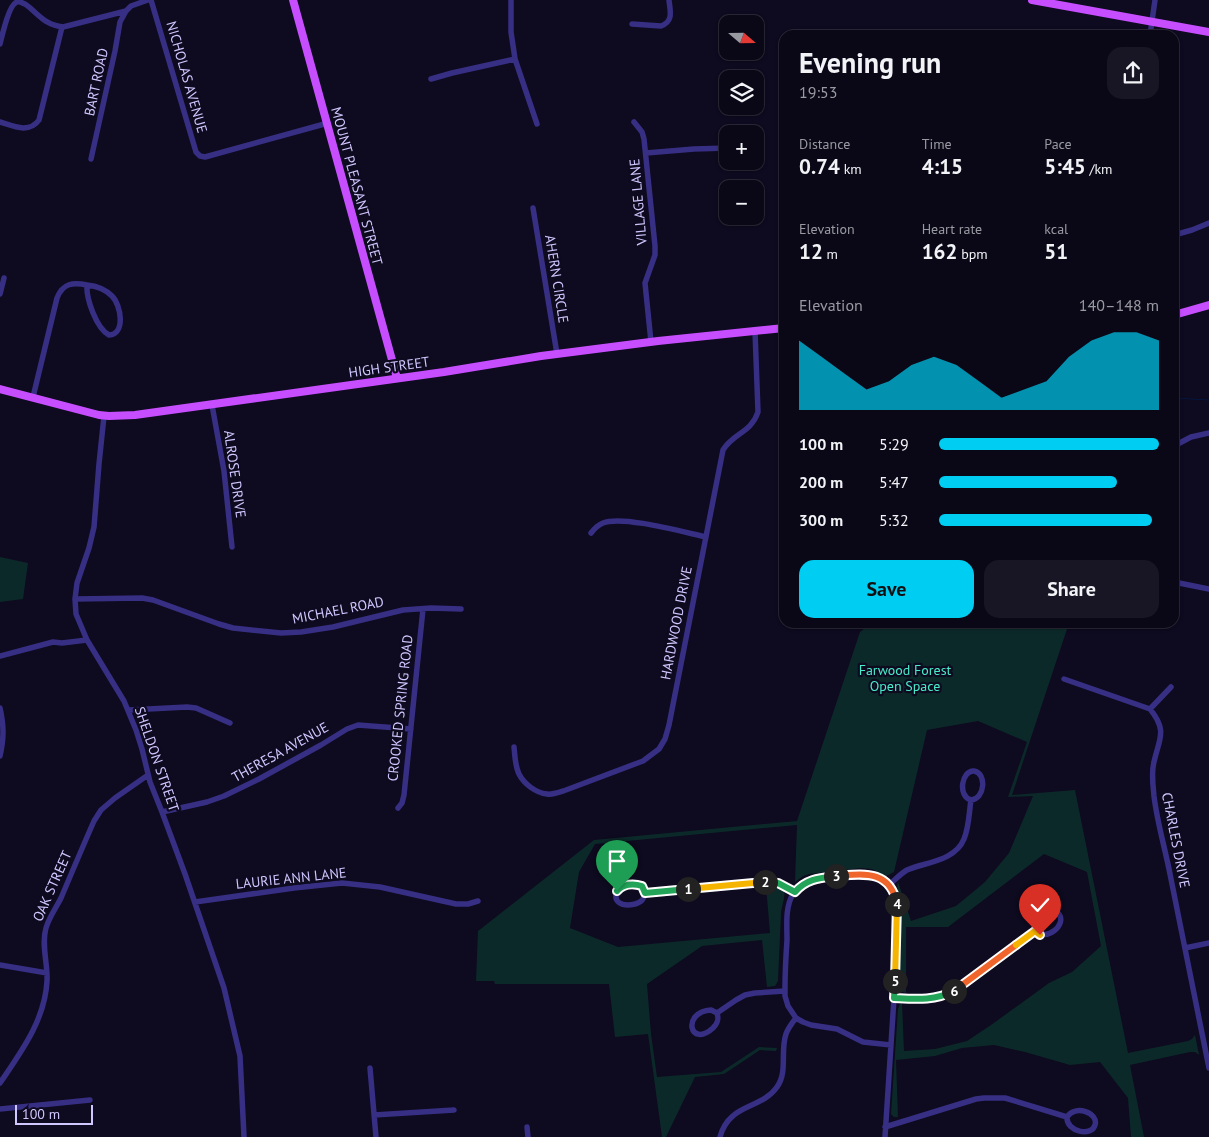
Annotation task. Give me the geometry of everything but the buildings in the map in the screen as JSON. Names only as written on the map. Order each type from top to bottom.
[{"type":"main road","name":"MOUNT PLEASANT STREET","points":[[293,0],[397,378]]},
{"type":"main road","points":[[1032,0],[1209,32]]},
{"type":"main road","points":[[1179,314],[1209,305]]},
{"type":"main road","name":"HIGH STREET","points":[[0,389],[104,416],[120,416],[557,354],[779,329]]},
{"type":"street","points":[[0,44],[12,6],[17,2],[25,4],[44,21],[54,26],[68,27],[126,11],[131,6],[150,0]]},
{"type":"street","name":"NICHOLAS AVENUE","points":[[150,0],[196,152],[200,156],[328,123]]},
{"type":"street","points":[[510,0],[511,32],[515,59],[536,124]]},
{"type":"street","points":[[632,24],[661,26],[666,24],[670,19],[671,13],[669,0]]},
{"type":"street","points":[[1151,30],[1155,0]]},
{"type":"street","name":"BART ROAD","points":[[91,159],[114,59],[120,22],[126,11]]},
{"type":"street","points":[[0,122],[26,129],[35,126],[40,118],[62,27]]},
{"type":"street","points":[[431,79],[452,72],[515,59]]},
{"type":"street","name":"VILLAGE LANE","points":[[634,122],[642,132],[644,139],[655,246],[655,255],[645,283],[651,342]]},
{"type":"street","points":[[646,154],[719,148]]},
{"type":"street","name":"AHERN CIRCLE","points":[[533,208],[557,354]]},
{"type":"street","points":[[1179,234],[1209,223]]},
{"type":"street","points":[[0,294],[4,278]]},
{"type":"street","points":[[33,397],[58,294],[63,287],[76,284],[87,285],[103,289],[111,294],[116,300],[120,313],[118,330],[111,335],[106,334],[99,324],[88,296],[87,285]]},
{"type":"street","name":"HARDWOOD DRIVE","points":[[514,747],[518,773],[523,780],[539,792],[555,794],[643,761],[659,749],[665,739],[723,450],[728,443],[752,425],[758,412],[755,331]]},
{"type":"street","name":"ALROSE DRIVE","points":[[212,404],[223,463],[232,546]]},
{"type":"street","name":"SHELDON STREET","points":[[104,416],[94,527],[77,583],[75,606],[78,622],[129,710],[142,749],[150,782],[195,902],[224,988],[240,1059],[244,1137]]},
{"type":"street","points":[[1179,444],[1209,433]]},
{"type":"street","points":[[591,533],[602,523],[622,521],[706,537]]},
{"type":"street","points":[[1179,583],[1209,589]]},
{"type":"street","name":"MICHAEL ROAD","points":[[75,599],[142,598],[153,600],[233,628],[281,633],[317,630],[403,610],[423,608],[461,609]]},
{"type":"street","name":"CROOKED SPRING ROAD","points":[[398,808],[404,799],[423,608]]},
{"type":"street","points":[[0,656],[53,642],[62,643],[87,640]]},
{"type":"street","points":[[1064,678],[1150,709],[1172,688]]},
{"type":"street","points":[[0,708],[4,727],[0,756]]},
{"type":"street","points":[[129,710],[196,708],[230,724]]},
{"type":"street","name":"CHARLES DRIVE","points":[[1150,709],[1157,717],[1161,739],[1153,763],[1152,779],[1155,807],[1209,1068]]},
{"type":"street","name":"THERESA AVENUE","points":[[162,812],[207,802],[224,796],[259,779],[347,729],[358,725],[411,729]]},
{"type":"street","points":[[974,771],[978,772],[981,776],[982,787],[979,797],[971,800],[967,799],[964,795],[963,784],[966,774],[974,771]]},
{"type":"street","name":"OAK STREET","points":[[0,1083],[32,1034],[46,998],[48,979],[45,929],[94,821],[101,810],[115,798],[148,775]]},
{"type":"street","points":[[889,885],[906,871],[943,858],[958,849],[967,832],[971,800]]},
{"type":"street","points":[[885,1137],[885,1126],[891,1045],[894,998],[898,904],[895,894],[889,885],[876,876],[861,874],[811,880],[802,884],[790,901],[788,910],[785,991],[788,1006],[796,1018],[811,1025],[837,1029],[864,1042],[891,1045]]},
{"type":"street","points":[[645,893],[768,882],[783,884],[795,892]]},
{"type":"street","name":"LAURIE ANN LANE","points":[[195,902],[342,883],[380,887],[456,904],[472,904],[478,901]]},
{"type":"street","points":[[629,885],[640,886],[645,893],[642,901],[632,904],[621,904],[616,896],[619,888],[629,885]]},
{"type":"street","points":[[1051,911],[1059,914],[1060,923],[1053,931],[1043,935],[1035,931],[1034,923],[1042,915],[1051,911]]},
{"type":"street","points":[[894,998],[931,999],[948,994],[1035,931]]},
{"type":"street","points":[[1185,948],[1209,943]]},
{"type":"street","points":[[0,965],[47,973]]},
{"type":"street","points":[[717,1014],[745,995],[785,991]]},
{"type":"street","points":[[708,1010],[712,1010],[717,1014],[718,1022],[710,1030],[701,1034],[697,1034],[693,1030],[692,1022],[699,1014],[708,1010]]},
{"type":"street","points":[[720,1137],[731,1117],[766,1098],[778,1086],[782,1074],[785,1036],[788,1028],[796,1018]]},
{"type":"street","points":[[370,1068],[376,1137]]},
{"type":"street","points":[[885,1126],[984,1098],[1005,1098],[1068,1117]]},
{"type":"street","points":[[0,1109],[90,1100]]},
{"type":"street","points":[[374,1115],[454,1110]]},
{"type":"street","points":[[1074,1111],[1084,1112],[1094,1116],[1096,1125],[1089,1132],[1079,1130],[1069,1126],[1067,1122],[1068,1117],[1074,1111]]},
{"type":"street","points":[[527,1126],[528,1137]]},
{"type":"green space","points":[[0,557],[28,563],[23,599],[0,602]]},
{"type":"green space","name":"Farwood Forest Open Space","points":[[865,628],[1067,628],[1012,795],[1075,790],[1128,1053],[1188,1041],[1195,1035],[1199,1055],[1195,1052],[1190,1052],[1130,1065],[1144,1137],[1131,1137],[1128,1098],[1100,1062],[1070,1065],[994,1045],[962,1048],[935,1056],[896,1060],[898,1117],[894,1117],[891,1114],[898,1009],[900,1004],[902,1003],[904,1051],[935,1049],[967,1041],[1049,983],[1072,972],[1101,946],[1087,872],[1044,854],[948,927],[906,927],[906,993],[900,991],[902,908],[897,888],[898,882],[911,921],[956,906],[985,882],[1009,853],[1033,796],[1008,797],[1027,742],[978,721],[927,730],[894,872],[886,876],[872,869],[861,868],[809,874],[795,882],[797,825],[595,844],[579,872],[570,928],[618,947],[770,933],[766,886],[778,887],[784,891],[778,981],[775,986],[767,987],[762,940],[702,946],[647,984],[657,1077],[721,1072],[759,1047],[777,1048],[776,1051],[760,1050],[724,1074],[695,1077],[666,1137],[662,1137],[648,1034],[615,1037],[609,984],[495,984],[494,981],[476,981],[478,931],[594,840],[797,821],[860,632]]},
{"type":"waterway","points":[[1179,398],[1209,400]]},
{"type":"route","points":[[617,891],[623,886],[633,884],[642,886],[645,893],[773,882],[783,884],[795,892],[806,882],[816,878],[861,874],[876,876],[889,885],[895,894],[898,904],[894,998],[931,999],[948,994],[1035,931],[1040,935]]}]
